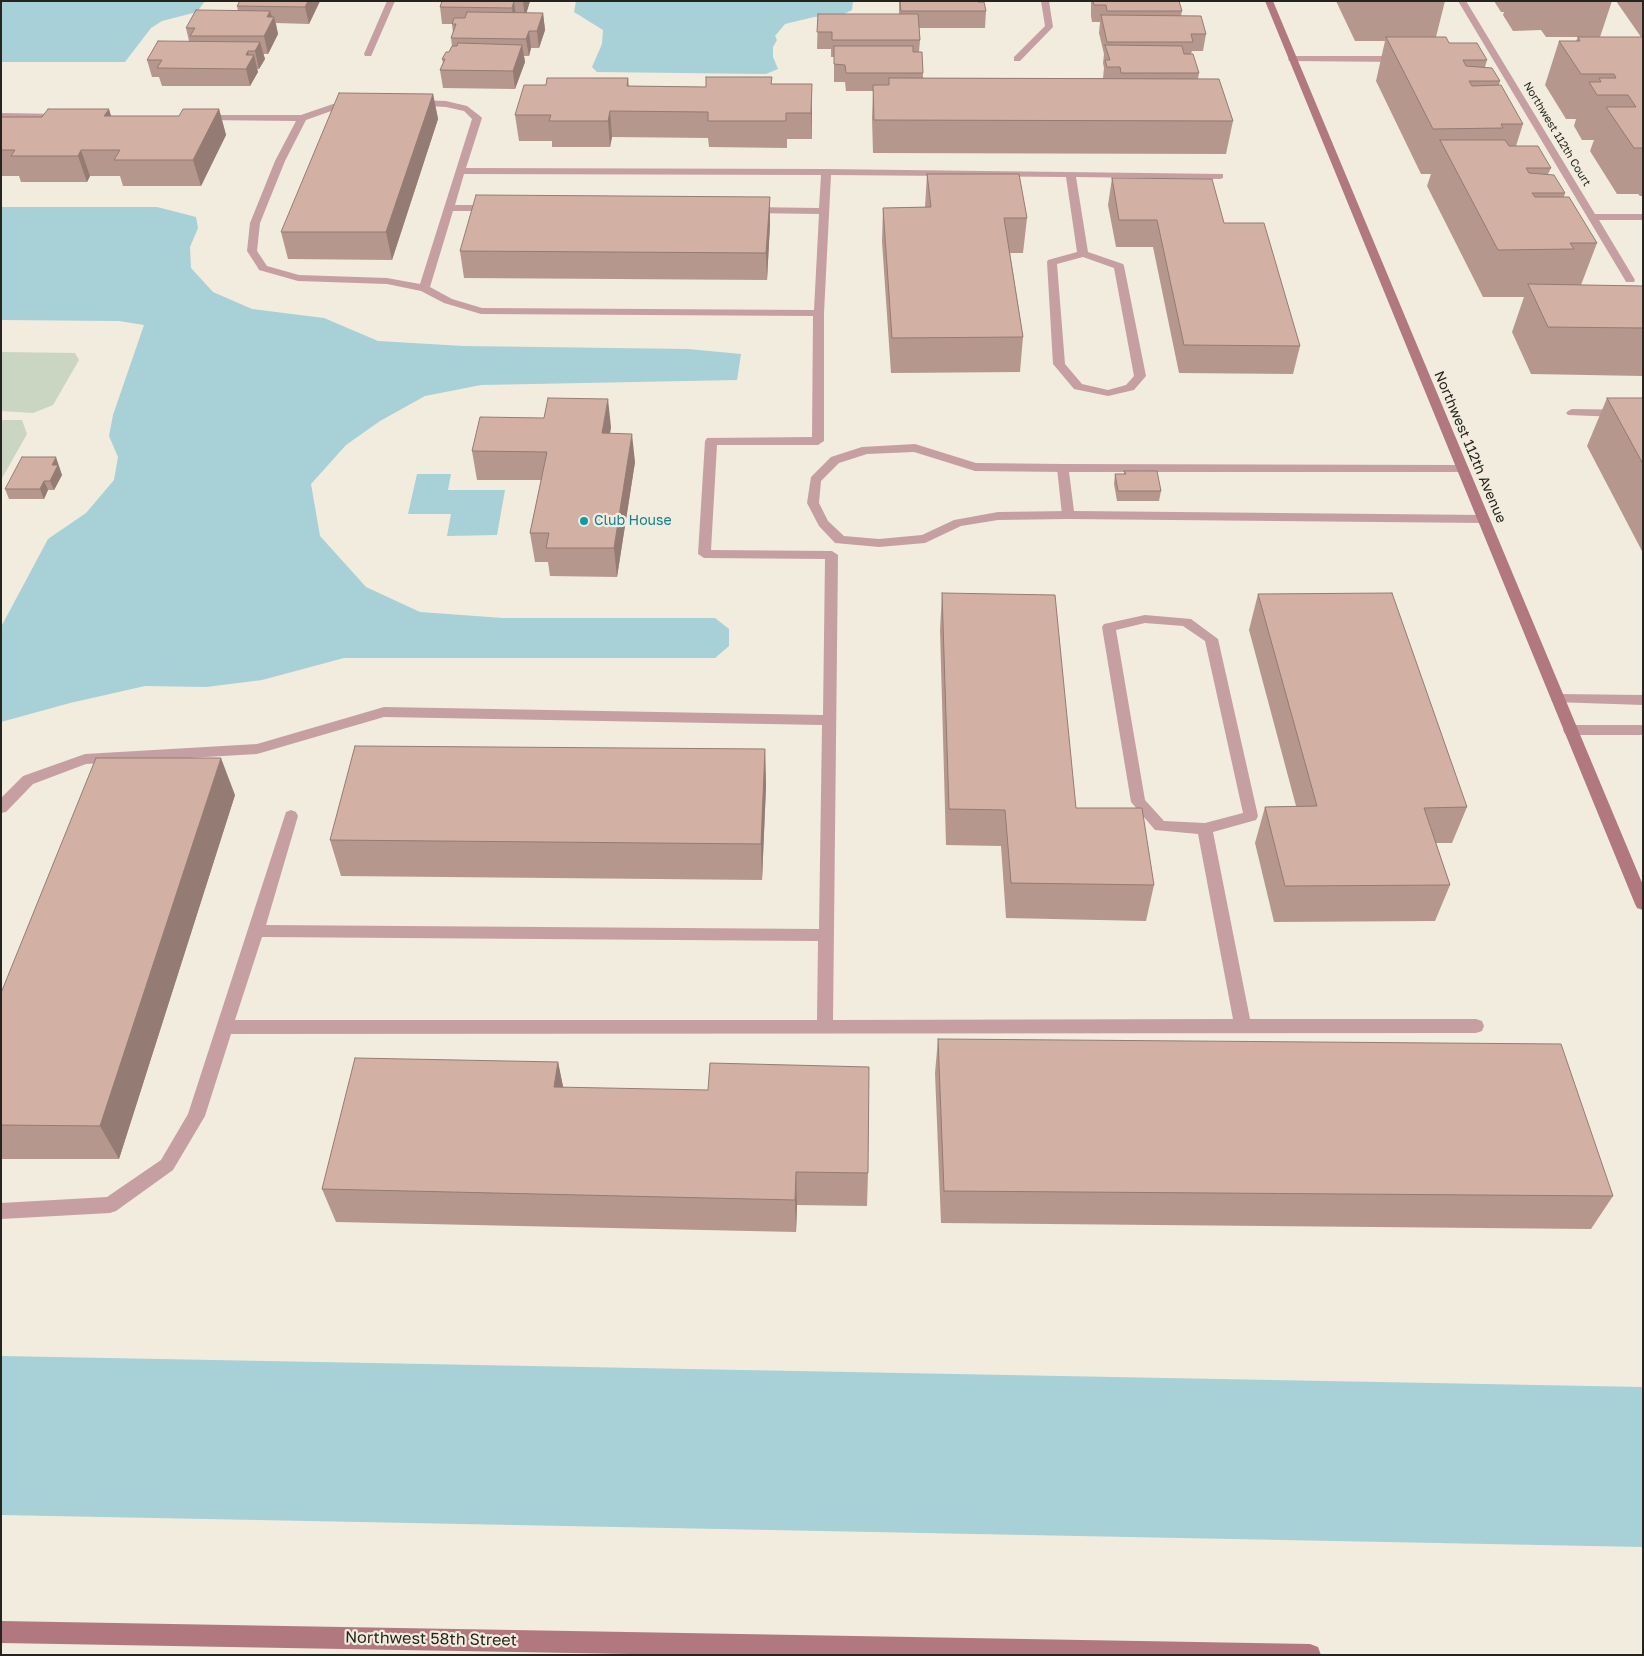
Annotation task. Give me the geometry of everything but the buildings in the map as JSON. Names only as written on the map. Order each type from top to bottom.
[{"type":"street","points":[[368,54],[391,1]]},
{"type":"street","points":[[1017,59],[1049,28],[1045,1]]},
{"type":"street","name":"Northwest 112th Avenue","points":[[1269,1],[1643,904]]},
{"type":"street","name":"Northwest 112th Court","points":[[1462,1],[1492,59],[1630,280]]},
{"type":"street","points":[[1292,58],[1410,59]]},
{"type":"street","points":[[407,103],[446,104],[467,109],[477,118],[424,288]]},
{"type":"street","points":[[190,117],[302,118],[333,107],[361,105]]},
{"type":"street","points":[[1,116],[71,117]]},
{"type":"street","points":[[302,118],[280,161],[255,223],[252,251],[263,268],[298,278],[387,281],[424,288],[448,301],[481,311],[819,313]]},
{"type":"street","points":[[461,170],[1220,176]]},
{"type":"street","points":[[826,172],[819,313],[826,450],[814,480],[813,503],[823,523],[840,540],[879,543],[925,540],[958,523],[998,516],[1484,519]]},
{"type":"street","points":[[1070,174],[1082,254]]},
{"type":"street","points":[[449,208],[508,208]]},
{"type":"street","points":[[745,210],[824,211]]},
{"type":"street","points":[[1592,217],[1643,218]]},
{"type":"street","points":[[1082,254],[1119,266],[1140,376],[1130,388],[1108,393],[1078,387],[1059,364],[1052,262],[1082,254]]},
{"type":"street","points":[[1572,413],[1643,414]]},
{"type":"street","points":[[832,555],[704,554],[711,441],[826,450],[915,448],[975,467],[1463,468]]},
{"type":"street","points":[[1063,468],[1068,515]]},
{"type":"street","points":[[825,1025],[832,555],[840,540]]},
{"type":"street","points":[[1145,619],[1186,622],[1211,639],[1251,816],[1205,829],[1160,826],[1138,802],[1109,627],[1145,619]]},
{"type":"street","points":[[1558,699],[1643,700]]},
{"type":"street","points":[[1,808],[28,780],[85,759],[257,749],[384,712],[830,720]]},
{"type":"street","points":[[1570,730],[1643,730]]},
{"type":"street","points":[[1,1211],[110,1205],[167,1164],[196,1116],[291,816]]},
{"type":"street","points":[[1205,829],[1243,1026]]},
{"type":"street","points":[[256,931],[826,935]]},
{"type":"street","points":[[225,1026],[1476,1026]]},
{"type":"street","name":"Northwest 58th Street","points":[[1,1632],[1310,1655]]},
{"type":"green space","points":[[1,352],[75,353],[79,360],[53,405],[33,413],[1,411]]},
{"type":"green space","points":[[1,420],[22,420],[27,434],[1,480]]},
{"type":"water","points":[[1,1],[205,1],[197,12],[162,21],[151,28],[125,62],[1,62]]},
{"type":"water","points":[[576,1],[853,1],[852,10],[844,14],[814,17],[785,24],[775,36],[777,40],[773,47],[773,57],[778,69],[766,74],[597,72],[592,67],[602,44],[603,30],[574,12]]},
{"type":"water","points":[[1,207],[157,207],[196,217],[198,228],[190,247],[191,268],[213,292],[252,309],[324,318],[378,341],[463,346],[688,349],[741,354],[737,380],[481,385],[425,396],[380,421],[346,445],[311,484],[320,536],[366,587],[420,612],[503,618],[715,618],[729,629],[729,646],[715,658],[344,658],[262,680],[206,687],[145,686],[70,703],[1,722],[1,627],[48,539],[86,513],[114,480],[118,457],[109,436],[113,415],[144,325],[119,321],[1,320]]},
{"type":"water","points":[[417,474],[451,474],[448,490],[505,490],[497,535],[447,536],[451,514],[408,514]]},
{"type":"water","points":[[1,1356],[1643,1387],[1643,1547],[1,1515]]},
{"type":"place","name":"Club House","points":[[584,521]]}]
